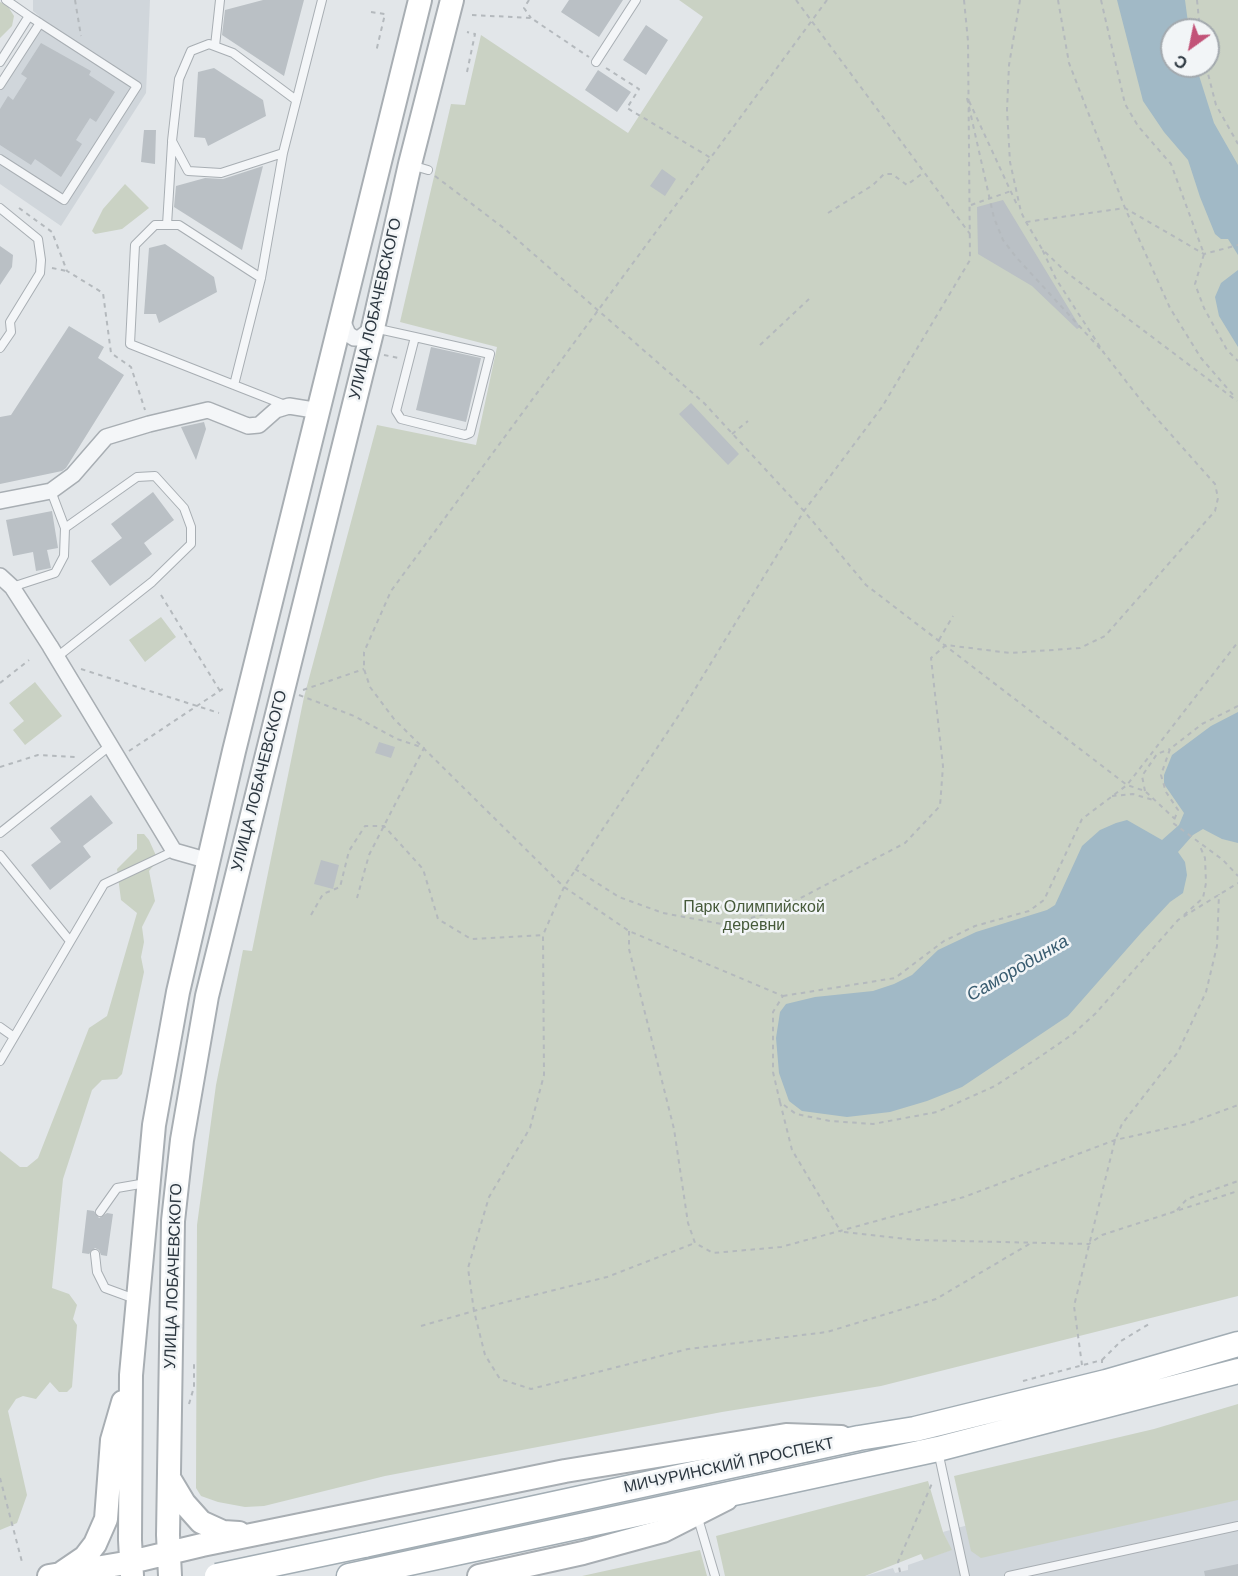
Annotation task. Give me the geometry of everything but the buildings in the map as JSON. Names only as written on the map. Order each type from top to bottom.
[{"type":"main road","name":"УЛИЦА ЛОБАЧЕВСКОГО","points":[[132,1569],[131,1375],[154,1125],[178,992],[234,751],[420,0]]},
{"type":"main road","name":"УЛИЦА ЛОБАЧЕВСКОГО","points":[[169,1565],[173,1221],[182,1140],[203,1020],[373,328],[419,167],[452,0]]},
{"type":"main road","name":"МИЧУРИНСКИЙ ПРОСПЕКТ","points":[[216,1576],[859,1438],[926,1427],[1106,1382],[1238,1344]]},
{"type":"main road","name":"МИЧУРИНСКИЙ ПРОСПЕКТ","points":[[360,1574],[743,1491],[937,1461],[1238,1371]]},
{"type":"main road","points":[[55,1575],[85,1557],[95,1544],[106,1519],[112,1440],[131,1375]]},
{"type":"main road","points":[[55,1575],[169,1565],[267,1532],[565,1472],[786,1435],[859,1438]]},
{"type":"main road","points":[[169,1478],[184,1503],[210,1527],[223,1532],[267,1532]]},
{"type":"main road","points":[[479,1576],[513,1572],[663,1531],[743,1491]]},
{"type":"main road","points":[[267,1576],[267,1565],[273,1547],[281,1537],[299,1526]]},
{"type":"street","points":[[342,320],[348,334],[354,338],[360,338],[373,328]]},
{"type":"street","points":[[0,501],[51,491],[73,475],[105,437],[149,424],[208,410],[248,426],[259,425],[276,410],[290,406],[320,411]]},
{"type":"street","points":[[0,576],[12,587],[59,660],[116,751],[174,851],[209,861]]},
{"type":"lane","points":[[0,159],[64,200],[137,86],[6,0]]},
{"type":"lane","points":[[215,46],[220,0]]},
{"type":"lane","points":[[234,385],[261,278],[283,153],[322,0]]},
{"type":"lane","points":[[596,62],[636,0]]},
{"type":"lane","points":[[0,62],[29,16]]},
{"type":"lane","points":[[0,85],[40,23]]},
{"type":"lane","points":[[167,225],[172,141],[179,79],[191,51],[209,44],[233,53],[296,100]]},
{"type":"lane","points":[[172,141],[188,171],[221,173],[283,153]]},
{"type":"lane","points":[[0,348],[11,332],[10,322],[40,273],[38,239],[2,211]]},
{"type":"lane","points":[[261,278],[179,225],[155,225],[135,245],[130,344],[290,406]]},
{"type":"lane","points":[[373,328],[415,337],[490,354],[470,433],[465,435],[401,419],[396,411],[415,337]]},
{"type":"lane","points":[[59,660],[152,582],[191,544],[191,526],[184,508],[155,476],[137,477],[65,528]]},
{"type":"lane","points":[[12,587],[55,573],[64,556],[65,528],[51,491]]},
{"type":"lane","points":[[0,833],[92,759],[116,751]]},
{"type":"lane","points":[[0,1061],[104,884],[174,851]]},
{"type":"lane","points":[[0,855],[70,941]]},
{"type":"lane","points":[[0,1027],[14,1037]]},
{"type":"lane","points":[[100,1212],[117,1188],[147,1183]]},
{"type":"lane","points":[[94,1254],[97,1272],[105,1288],[137,1300]]},
{"type":"lane","points":[[937,1461],[965,1576]]},
{"type":"lane","points":[[697,1514],[715,1576]]},
{"type":"lane","points":[[1009,1576],[1238,1526]]},
{"type":"path","points":[[75,0],[81,36]]},
{"type":"path","points":[[530,0],[524,8],[531,18],[639,89],[627,108],[711,158]]},
{"type":"path","points":[[796,0],[971,236]]},
{"type":"path","points":[[827,0],[600,311],[391,591],[364,652],[364,669],[370,687],[394,719],[564,887],[629,931],[783,996],[896,978],[944,941],[975,926],[1029,911],[1044,900],[1082,819],[1127,785],[1238,642]]},
{"type":"path","points":[[964,0],[968,41],[970,260],[882,407],[804,511],[681,711],[564,887],[543,935],[544,1075],[530,1128],[489,1197],[468,1268],[474,1311],[485,1354],[500,1379],[531,1389],[688,1349],[827,1332],[936,1299],[1031,1243]]},
{"type":"path","points":[[1020,0],[1009,65],[1007,110],[1010,162],[1021,212]]},
{"type":"path","points":[[1058,0],[1069,63],[1125,208],[1170,308],[1201,358],[1238,401]]},
{"type":"path","points":[[1101,0],[1125,104],[1138,126],[1171,164],[1203,254],[1195,284],[1227,350],[1238,361]]},
{"type":"path","points":[[1197,0],[1199,18]]},
{"type":"path","points":[[371,12],[385,14],[376,52]]},
{"type":"path","points":[[472,15],[531,18]]},
{"type":"path","points":[[467,32],[475,34],[467,72]]},
{"type":"path","points":[[1209,78],[1216,105],[1238,144]]},
{"type":"path","points":[[967,98],[1021,212],[1056,279],[1104,353]]},
{"type":"path","points":[[575,870],[619,897],[663,913],[727,925],[778,910],[905,843],[940,806],[943,766],[931,658],[946,645],[1010,653],[1080,648],[1105,636],[1215,511],[1218,498],[1215,484],[1143,403],[1104,353],[1003,240],[994,218],[967,98]]},
{"type":"path","points":[[419,167],[505,229],[704,403],[804,511],[866,585],[1127,785],[1145,791],[1175,819]]},
{"type":"path","points":[[828,213],[873,185],[884,174],[892,174],[907,184],[924,172]]},
{"type":"path","points":[[971,205],[1011,191]]},
{"type":"path","points":[[17,207],[52,232],[67,271]]},
{"type":"path","points":[[1026,222],[1125,208],[1203,254],[1232,249],[1238,245]]},
{"type":"path","points":[[1042,249],[1091,292],[1238,401]]},
{"type":"path","points":[[40,267],[67,271],[103,293],[111,353],[131,367],[149,424]]},
{"type":"path","points":[[760,345],[809,299]]},
{"type":"path","points":[[381,354],[393,357]]},
{"type":"path","points":[[732,434],[748,421]]},
{"type":"path","points":[[161,595],[220,691]]},
{"type":"path","points":[[939,640],[953,615]]},
{"type":"path","points":[[0,683],[29,660]]},
{"type":"path","points":[[59,660],[219,713]]},
{"type":"path","points":[[364,669],[294,692],[354,716],[397,739],[424,748]]},
{"type":"path","points":[[116,751],[197,706],[224,688]]},
{"type":"path","points":[[1145,791],[1142,776],[1157,754],[1170,748],[1202,724],[1238,706]]},
{"type":"path","points":[[357,898],[369,855],[424,748]]},
{"type":"path","points":[[1170,748],[1161,775],[1166,792],[1179,810],[1173,823],[1238,876]]},
{"type":"path","points":[[0,767],[38,755],[92,759]]},
{"type":"path","points":[[1111,796],[1133,794],[1156,801]]},
{"type":"path","points":[[310,915],[323,894],[340,887],[349,851],[365,826],[384,826],[423,868],[438,920],[471,939],[543,935]]},
{"type":"path","points":[[780,1102],[796,1114],[831,1121],[873,1124],[937,1112],[975,1096],[1073,1034],[1178,920],[1203,898],[1206,883],[1204,858],[1197,841]]},
{"type":"path","points":[[1178,920],[1238,883]]},
{"type":"path","points":[[1082,1365],[1074,1306],[1115,1140],[1122,1124],[1179,1052],[1206,992],[1217,946],[1219,894]]},
{"type":"path","points":[[629,931],[629,949],[674,1129],[688,1223],[696,1243],[713,1252],[781,1246],[841,1232],[964,1197],[1115,1140],[1187,1124],[1238,1105]]},
{"type":"path","points":[[783,996],[773,1012],[773,1072],[780,1102],[792,1150],[841,1232]]},
{"type":"path","points":[[1176,1210],[1187,1199],[1238,1181]]},
{"type":"path","points":[[841,1232],[915,1240],[1089,1244],[1102,1235],[1238,1191]]},
{"type":"path","points":[[421,1326],[607,1277],[696,1243]]},
{"type":"path","points":[[1101,1360],[1121,1341],[1149,1324]]},
{"type":"path","points":[[189,1406],[194,1387],[194,1360]]},
{"type":"path","points":[[900,1572],[898,1562],[937,1461]]},
{"type":"path","points":[[0,1478],[22,1563]]},
{"type":"shaded area","points":[[33,0],[150,0],[146,93],[61,226],[0,184],[0,79],[39,16],[33,11]]},
{"type":"shaded area","points":[[1238,1450],[1238,1576],[865,1576],[893,1568],[895,1573],[908,1570],[908,1565],[951,1550],[943,1532]]},
{"type":"green space","name":"Парк Олимпийской деревни","points":[[679,0],[1238,0],[1238,1296],[881,1386],[722,1412],[385,1476],[264,1506],[245,1507],[218,1502],[201,1496],[196,1488],[197,1225],[216,1085],[243,950],[252,951],[304,697],[377,425],[476,445],[497,347],[400,322],[451,104],[465,105],[481,35],[628,133],[703,17]]},
{"type":"green space","points":[[0,2],[7,5],[14,16],[12,26],[0,38]]},
{"type":"green space","points":[[125,184],[149,208],[122,229],[95,234],[92,231],[103,209]]},
{"type":"green space","points":[[161,617],[176,637],[145,662],[129,640]]},
{"type":"green space","points":[[35,682],[62,716],[25,745],[13,730],[24,721],[9,703]]},
{"type":"green space","points":[[137,834],[144,834],[149,840],[158,860],[149,871],[155,901],[142,927],[144,942],[141,957],[144,972],[122,1074],[117,1079],[102,1080],[92,1090],[63,1179],[52,1288],[69,1294],[77,1305],[73,1319],[77,1325],[72,1387],[67,1392],[59,1392],[50,1382],[36,1399],[23,1396],[16,1399],[8,1411],[27,1495],[17,1523],[0,1530],[0,1151],[20,1167],[27,1167],[38,1158],[89,1028],[107,1016],[137,913],[121,900],[117,869],[137,849]]},
{"type":"green space","points":[[1238,1404],[1238,1500],[981,1558],[971,1551],[954,1476],[1154,1429]]},
{"type":"green space","points":[[928,1481],[943,1532],[952,1550],[924,1560],[921,1554],[865,1576],[725,1576],[716,1536]]},
{"type":"green space","points":[[700,1550],[707,1576],[582,1576]]},
{"type":"water","points":[[1117,0],[1185,0],[1187,18],[1160,18],[1160,78],[1200,78],[1214,123],[1238,165],[1238,255],[1228,239],[1221,239],[1215,234],[1188,160],[1164,132],[1143,101]]},
{"type":"water","points":[[1238,270],[1238,347],[1219,316],[1215,297],[1221,283]]},
{"type":"water","name":"Самородинка","points":[[1238,712],[1238,843],[1222,839],[1203,829],[1193,835],[1178,852],[1185,862],[1187,875],[1183,893],[1170,902],[1141,933],[1068,1016],[962,1087],[927,1101],[890,1112],[847,1117],[802,1111],[789,1101],[779,1073],[776,1038],[780,1012],[786,1004],[815,997],[873,991],[894,984],[912,975],[938,950],[976,932],[1047,910],[1055,905],[1082,846],[1100,830],[1116,823],[1127,820],[1162,840],[1179,825],[1184,813],[1164,784],[1164,775],[1172,755],[1211,726]]}]
